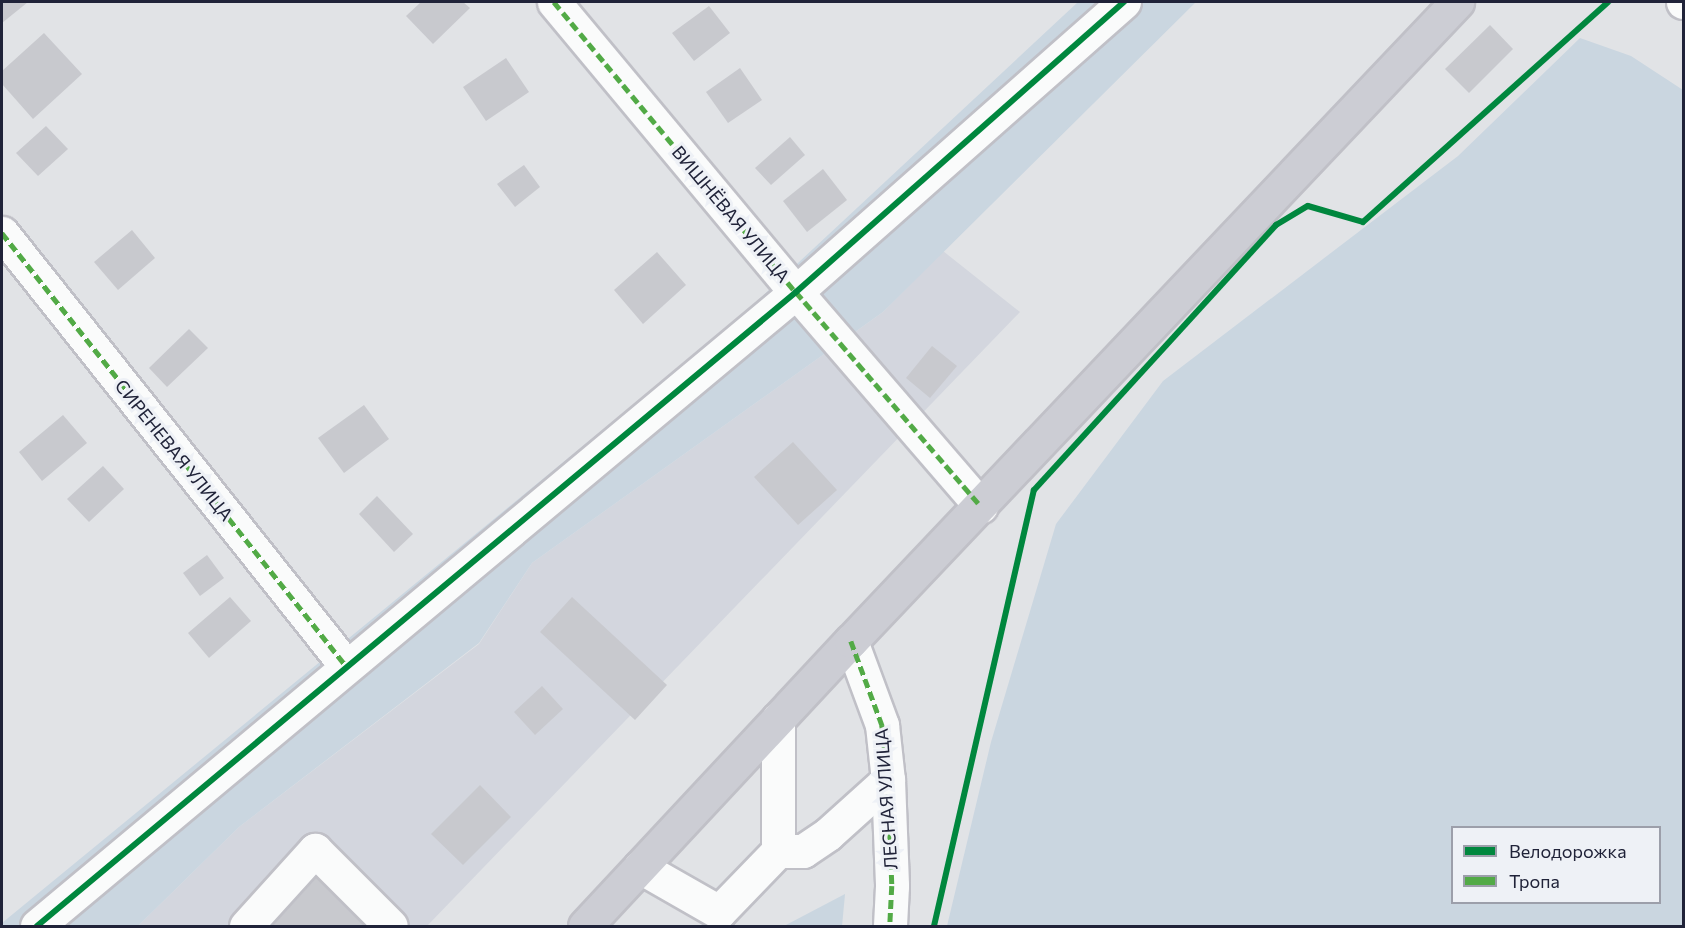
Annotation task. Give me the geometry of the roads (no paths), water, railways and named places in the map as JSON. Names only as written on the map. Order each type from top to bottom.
[{"type":"main road","points":[[585,927],[851,641],[1457,2]]},
{"type":"street","name":"ВИШНЁВАЯ УЛИЦА","points":[[554,2],[796,292],[981,506]]},
{"type":"street","points":[[37,927],[796,292],[1124,2]]},
{"type":"street","name":"СИРЕНЕВАЯ УЛИЦА","points":[[2,233],[347,667]]},
{"type":"street","name":"ЛЕСНАЯ УЛИЦА","points":[[851,641],[882,725],[888,780],[892,886],[890,927]]},
{"type":"street","points":[[640,867],[719,912],[778,851],[778,719]]},
{"type":"street","points":[[778,851],[803,851],[828,834],[888,780]]},
{"type":"street","points":[[246,927],[315,850],[391,927]]}]
